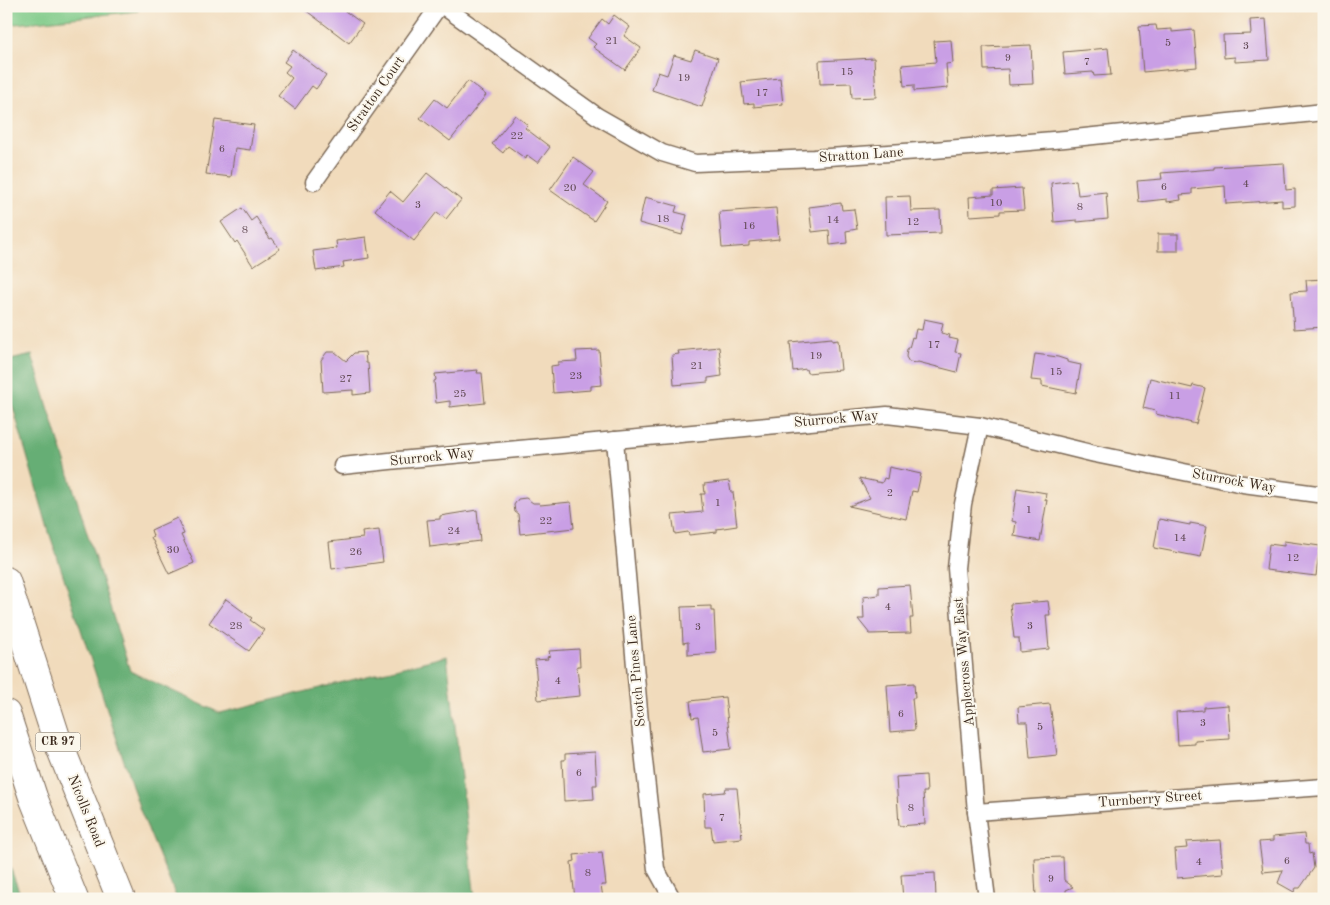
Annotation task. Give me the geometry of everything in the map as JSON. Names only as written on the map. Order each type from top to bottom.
[{"type":"highway","name":"Nicolls Road","points":[[6,581],[56,737],[121,899]]},
{"type":"highway","name":"CR 97","points":[[6,714],[33,797],[74,899]]},
{"type":"street","name":"Stratton Court","points":[[314,182],[439,6]]},
{"type":"street","name":"Stratton Lane","points":[[443,6],[597,116],[662,153],[695,163],[934,150],[1065,139],[1324,112]]},
{"type":"street","name":"Sturrock Way","points":[[342,466],[887,415],[980,426],[1095,454],[1243,484],[1316,494],[1324,493]]},
{"type":"street","name":"Applecross Way East","points":[[980,426],[963,504],[956,568],[976,812],[987,899]]},
{"type":"street","name":"Scotch Pines Lane","points":[[615,440],[641,732],[656,869],[672,898]]},
{"type":"street","name":"Turnberry Street","points":[[976,812],[1324,788]]},
{"type":"green space","points":[[6,6],[138,6],[138,11],[6,25]]},
{"type":"green space","points":[[32,355],[130,671],[220,713],[447,656],[475,899],[177,899],[140,810],[49,532],[6,383],[6,361]]},
{"type":"green space","points":[[6,856],[22,899],[6,899]]},
{"type":"building","points":[[300,6],[338,6],[363,24],[349,43]]},
{"type":"building","points":[[614,15],[630,27],[624,36],[641,48],[625,70],[593,47],[596,44],[588,38],[602,19],[608,24]]},
{"type":"building","points":[[1266,19],[1269,60],[1235,62],[1235,57],[1224,58],[1223,35],[1251,34],[1250,20]]},
{"type":"building","points":[[1156,25],[1157,30],[1172,29],[1172,32],[1194,30],[1197,67],[1143,72],[1139,26]]},
{"type":"building","points":[[951,40],[953,63],[946,64],[948,88],[914,91],[914,85],[904,86],[902,65],[936,62],[934,41]]},
{"type":"building","points":[[1031,45],[1033,84],[1009,85],[1008,69],[984,70],[983,47]]},
{"type":"building","points":[[1108,48],[1111,75],[1094,76],[1093,72],[1065,74],[1063,52]]},
{"type":"building","points":[[293,50],[326,75],[316,89],[312,86],[295,109],[278,96],[292,78],[285,72],[290,66],[284,62]]},
{"type":"building","points":[[695,50],[718,58],[702,107],[652,90],[658,72],[667,75],[674,55],[691,60]]},
{"type":"building","points":[[874,58],[876,97],[852,98],[851,83],[820,84],[819,61]]},
{"type":"building","points":[[780,78],[783,104],[754,107],[754,103],[744,104],[741,82]]},
{"type":"building","points":[[468,81],[486,95],[450,141],[420,118],[435,99],[447,108]]},
{"type":"building","points":[[515,115],[528,125],[525,128],[550,147],[538,163],[527,155],[526,159],[508,146],[503,153],[492,144]]},
{"type":"building","points":[[215,120],[254,125],[250,150],[235,148],[231,177],[206,174]]},
{"type":"building","points":[[573,157],[594,172],[584,185],[607,201],[594,221],[550,190]]},
{"type":"building","points":[[1284,163],[1286,190],[1295,189],[1295,206],[1282,207],[1282,200],[1226,204],[1225,186],[1192,189],[1192,194],[1180,195],[1181,200],[1167,202],[1167,199],[1139,202],[1137,181],[1162,179],[1161,173],[1214,169],[1214,167]]},
{"type":"building","points":[[427,173],[461,200],[446,219],[437,212],[414,241],[375,210],[390,191],[403,202]]},
{"type":"building","points":[[1076,180],[1078,195],[1106,192],[1108,219],[1054,222],[1051,183]]},
{"type":"building","points":[[1022,188],[1024,210],[1000,211],[1000,214],[970,216],[969,197],[993,195],[993,190]]},
{"type":"building","points":[[910,196],[911,211],[940,210],[941,233],[886,235],[885,197]]},
{"type":"building","points":[[645,197],[677,206],[675,212],[687,215],[682,235],[639,223]]},
{"type":"building","points":[[841,203],[842,210],[854,209],[857,229],[846,231],[847,243],[830,245],[829,230],[812,232],[809,207]]},
{"type":"building","points":[[242,208],[251,221],[256,217],[270,239],[272,238],[280,249],[253,266],[237,241],[235,243],[221,222]]},
{"type":"building","points":[[776,208],[779,239],[749,242],[749,246],[722,248],[719,212]]},
{"type":"building","points":[[1158,234],[1178,234],[1178,251],[1158,251]]},
{"type":"building","points":[[366,237],[369,258],[343,262],[344,267],[316,271],[313,251],[337,248],[336,241]]},
{"type":"building","points":[[1324,279],[1324,327],[1294,329],[1291,292],[1307,291],[1306,280]]},
{"type":"building","points":[[924,319],[943,323],[941,333],[950,335],[949,338],[958,340],[955,352],[961,353],[957,372],[918,362],[909,362],[906,357],[907,349],[912,337],[914,338],[916,329],[922,330]]},
{"type":"building","points":[[832,338],[832,341],[838,340],[841,370],[807,373],[806,369],[793,371],[790,342]]},
{"type":"building","points":[[719,347],[722,376],[708,378],[708,382],[674,385],[672,355],[679,354],[678,351]]},
{"type":"building","points":[[599,350],[602,385],[591,386],[591,390],[553,393],[551,366],[558,365],[558,362],[577,361],[576,351]]},
{"type":"building","points":[[327,352],[335,352],[346,361],[354,353],[365,352],[366,363],[368,363],[370,393],[353,395],[353,390],[323,392],[321,360]]},
{"type":"building","points":[[1035,354],[1058,357],[1067,360],[1067,362],[1081,365],[1076,393],[1042,386],[1042,381],[1031,380]]},
{"type":"building","points":[[478,370],[477,373],[482,373],[485,403],[450,407],[450,401],[436,403],[435,374]]},
{"type":"building","points":[[1150,378],[1192,388],[1193,385],[1205,388],[1196,424],[1156,414],[1156,411],[1143,408]]},
{"type":"building","points":[[889,467],[921,474],[917,492],[912,491],[906,519],[849,506],[870,498],[859,478],[882,483],[884,478],[887,479]]},
{"type":"building","points":[[729,481],[731,492],[733,492],[737,526],[717,529],[717,532],[689,535],[688,532],[675,534],[672,515],[703,512],[701,494],[705,494],[704,484]]},
{"type":"building","points":[[1017,488],[1046,493],[1045,500],[1047,500],[1040,541],[1014,536],[1016,522],[1012,521]]},
{"type":"building","points":[[526,498],[540,505],[571,502],[574,528],[520,534],[518,514],[515,512],[514,505],[518,499]]},
{"type":"building","points":[[477,510],[480,541],[430,547],[427,520],[440,519],[440,516]]},
{"type":"building","points":[[177,518],[184,534],[181,535],[194,563],[169,574],[151,537],[153,536],[151,530]]},
{"type":"building","points":[[1159,519],[1207,526],[1201,557],[1154,548]]},
{"type":"building","points":[[379,530],[383,562],[332,569],[329,542],[363,538],[362,532]]},
{"type":"building","points":[[1284,541],[1320,546],[1316,576],[1266,570],[1269,544],[1284,546]]},
{"type":"building","points":[[910,585],[913,618],[910,618],[911,633],[870,634],[858,619],[864,619],[863,597],[879,595],[879,587]]},
{"type":"building","points":[[226,599],[252,618],[250,620],[264,630],[249,651],[209,623]]},
{"type":"building","points":[[1048,601],[1050,615],[1046,615],[1049,649],[1020,652],[1019,638],[1014,638],[1010,604]]},
{"type":"building","points":[[711,606],[711,611],[714,611],[716,653],[688,655],[688,642],[683,643],[681,607]]},
{"type":"building","points":[[579,649],[580,666],[577,666],[580,696],[538,700],[535,660],[548,659],[547,657],[550,656],[549,651]]},
{"type":"building","points":[[914,683],[915,698],[912,698],[915,730],[890,732],[887,685]]},
{"type":"building","points":[[725,697],[731,749],[703,752],[698,717],[692,718],[690,701]]},
{"type":"building","points":[[1050,704],[1057,755],[1030,758],[1027,722],[1019,722],[1018,707]]},
{"type":"building","points":[[1228,705],[1230,739],[1195,741],[1195,744],[1178,745],[1176,712],[1203,710],[1203,707]]},
{"type":"building","points":[[595,752],[597,785],[593,785],[594,799],[564,801],[562,760],[565,760],[565,754]]},
{"type":"building","points":[[926,775],[927,792],[923,792],[925,824],[899,826],[896,777]]},
{"type":"building","points":[[726,788],[737,788],[742,838],[713,841],[711,827],[705,827],[704,794],[725,792]]},
{"type":"building","points":[[1304,834],[1309,854],[1312,853],[1314,868],[1300,888],[1296,888],[1294,892],[1278,883],[1283,870],[1263,872],[1259,842],[1273,841],[1273,837]]},
{"type":"building","points":[[1220,840],[1223,874],[1177,878],[1175,849],[1187,848],[1186,842]]},
{"type":"building","points":[[602,852],[606,885],[601,885],[603,898],[575,899],[571,862],[575,861],[574,855]]},
{"type":"building","points":[[1063,857],[1064,880],[1073,887],[1066,890],[1066,899],[1039,899],[1039,896],[1036,897],[1034,858]]},
{"type":"building","points":[[935,873],[936,899],[903,899],[901,875]]}]
